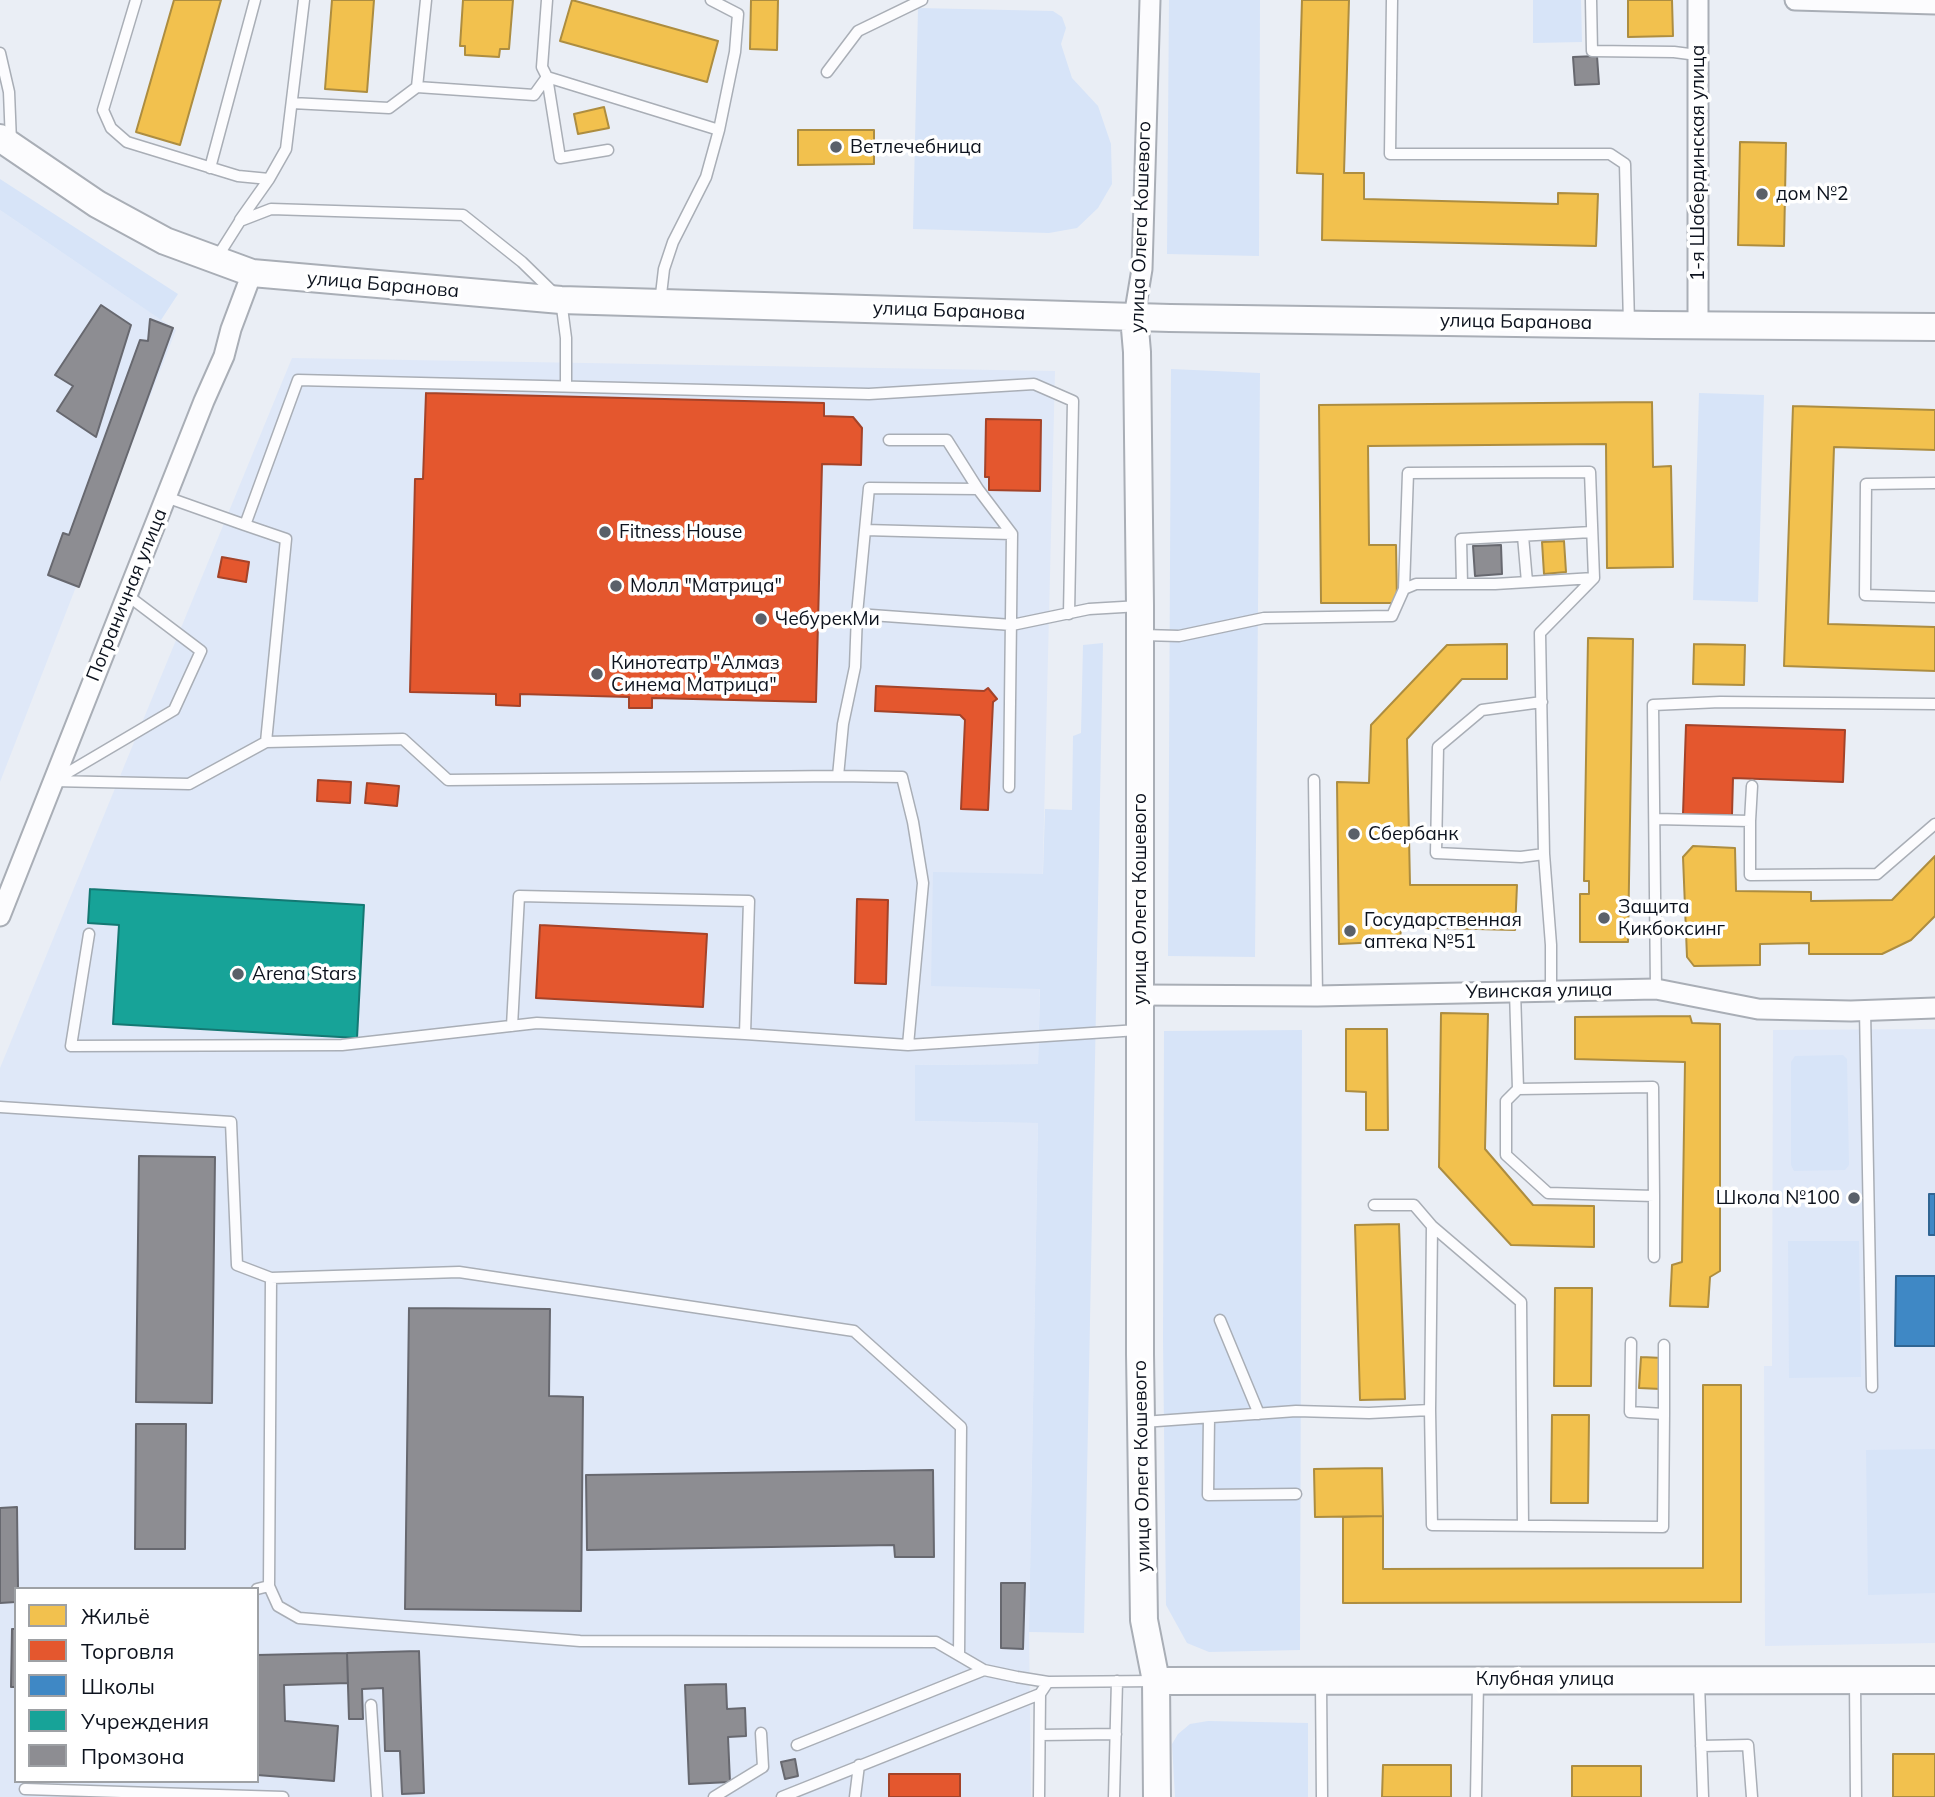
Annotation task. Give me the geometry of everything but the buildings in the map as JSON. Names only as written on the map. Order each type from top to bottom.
[{"type":"main road","name":"улица Баранова","points":[[6,142],[97,204],[164,241],[252,273],[561,300],[1134,317],[1935,327]]},
{"type":"main road","name":"улица Олега Кошевого","points":[[1134,317],[1137,352],[1140,606],[1140,1354],[1144,1624],[1156,1681],[1157,1797]]},
{"type":"main road","name":"Клубная улица","points":[[1156,1681],[1935,1679]]},
{"type":"street","name":"улица Олега Кошевого","points":[[1134,317],[1142,269],[1150,0]]},
{"type":"street","name":"1-я Шабердинская улица","points":[[1698,0],[1698,326]]},
{"type":"street","points":[[1795,0],[1935,4]]},
{"type":"street","name":"Пограничная улица","points":[[0,916],[225,356],[231,329],[252,273]]},
{"type":"street","name":"Увинская улица","points":[[1140,995],[1317,996],[1656,989],[1758,1009],[1928,1009]]},
{"type":"lane","points":[[136,0],[103,110],[111,128],[127,142],[238,176],[269,179]]},
{"type":"lane","points":[[210,168],[255,0]]},
{"type":"lane","points":[[216,260],[286,149],[304,0]]},
{"type":"lane","points":[[417,87],[426,0]]},
{"type":"lane","points":[[547,0],[542,67],[547,77],[560,158],[608,150]]},
{"type":"lane","points":[[660,303],[664,269],[673,242],[706,177],[735,52],[738,13],[711,0]]},
{"type":"lane","points":[[827,72],[858,32],[922,0]]},
{"type":"lane","points":[[1392,0],[1390,153],[1610,154],[1625,164],[1629,324]]},
{"type":"lane","points":[[1591,0],[1592,51],[1674,51],[1697,55]]},
{"type":"lane","points":[[0,53],[9,92],[6,142]]},
{"type":"lane","points":[[292,103],[389,108],[417,87],[534,95],[547,77]]},
{"type":"lane","points":[[547,77],[719,130]]},
{"type":"lane","points":[[240,221],[271,209],[463,215],[522,262],[561,300],[566,338],[566,386]]},
{"type":"lane","points":[[245,525],[298,380],[869,394],[1034,384],[1073,401],[1069,614]]},
{"type":"lane","points":[[889,440],[947,440],[978,489],[1012,534],[1009,787]]},
{"type":"lane","points":[[1139,635],[1179,636],[1264,618],[1392,616],[1405,589],[1408,473],[1590,472],[1594,578],[1540,633],[1544,854],[1551,945],[1551,992]]},
{"type":"lane","points":[[1935,483],[1866,484],[1865,595],[1935,597]]},
{"type":"lane","points":[[838,776],[843,724],[855,667],[857,614],[869,488],[978,489]]},
{"type":"lane","points":[[166,498],[286,539],[266,742]]},
{"type":"lane","points":[[865,530],[1012,534]]},
{"type":"lane","points":[[1462,584],[1461,539],[1592,533]]},
{"type":"lane","points":[[1523,536],[1527,582]]},
{"type":"lane","points":[[1405,589],[1416,584],[1594,578]]},
{"type":"lane","points":[[53,781],[174,710],[201,651],[127,595]]},
{"type":"lane","points":[[857,614],[1012,625],[1089,609],[1140,606]]},
{"type":"lane","points":[[1542,702],[1482,710],[1438,747],[1436,853],[1521,857],[1544,854]]},
{"type":"lane","points":[[1656,989],[1653,705],[1720,702],[1935,704]]},
{"type":"lane","points":[[53,781],[189,784],[266,742],[403,739],[448,780],[902,777],[923,883],[908,1045]]},
{"type":"lane","points":[[1314,780],[1317,996]]},
{"type":"lane","points":[[1752,786],[1750,875],[1877,874],[1935,824]]},
{"type":"lane","points":[[1655,818],[1750,821]]},
{"type":"lane","points":[[512,1026],[519,896],[749,901],[745,1034]]},
{"type":"lane","points":[[89,934],[71,1046],[342,1045],[537,1023],[908,1045],[1140,1030]]},
{"type":"lane","points":[[1516,991],[1518,1089]]},
{"type":"lane","points":[[1864,1010],[1872,1387]]},
{"type":"lane","points":[[1654,1196],[1548,1193],[1506,1155],[1506,1101],[1518,1089],[1653,1087],[1654,1196],[1654,1257]]},
{"type":"lane","points":[[0,1107],[231,1122],[237,1265],[271,1278],[459,1272],[854,1331],[961,1427],[958,1656]]},
{"type":"lane","points":[[1374,1205],[1414,1205],[1433,1226],[1521,1302],[1523,1526]]},
{"type":"lane","points":[[1433,1226],[1430,1410],[1432,1525],[1663,1527],[1664,1345]]},
{"type":"lane","points":[[271,1278],[269,1586],[278,1606],[299,1618],[580,1641],[936,1642],[984,1670],[1048,1682],[1156,1681]]},
{"type":"lane","points":[[1220,1320],[1259,1414]]},
{"type":"lane","points":[[1632,1343],[1630,1412],[1664,1415]]},
{"type":"lane","points":[[1142,1423],[1296,1411],[1369,1413],[1430,1410]]},
{"type":"lane","points":[[1209,1418],[1208,1495],[1296,1494]]},
{"type":"lane","points":[[259,1588],[269,1586]]},
{"type":"lane","points":[[797,1745],[984,1670]]},
{"type":"lane","points":[[1476,1797],[1478,1679]]},
{"type":"lane","points":[[1699,1679],[1703,1797]]},
{"type":"lane","points":[[1854,1679],[1856,1797]]},
{"type":"lane","points":[[1321,1680],[1322,1797]]},
{"type":"lane","points":[[1114,1797],[1117,1681]]},
{"type":"lane","points":[[1039,1797],[1040,1694],[1048,1682]]},
{"type":"lane","points":[[782,1797],[1040,1694]]},
{"type":"lane","points":[[371,1705],[377,1797]]},
{"type":"lane","points":[[714,1797],[763,1767],[761,1732]]},
{"type":"lane","points":[[1040,1735],[1116,1734]]},
{"type":"lane","points":[[1701,1746],[1748,1745],[1752,1797]]},
{"type":"lane","points":[[855,1797],[859,1765]]},
{"type":"lane","points":[[155,1793],[156,1783]]},
{"type":"lane","points":[[25,1789],[283,1797]]},
{"type":"shaded area","points":[[1169,0],[1260,0],[1259,256],[1167,254]]},
{"type":"shaded area","points":[[1533,0],[1581,0],[1582,42],[1533,43]]},
{"type":"shaded area","points":[[918,8],[1053,11],[1062,17],[1066,28],[1061,44],[1072,78],[1098,106],[1111,144],[1112,184],[1098,208],[1077,228],[1049,233],[913,229]]},
{"type":"shaded area","points":[[0,179],[178,294],[161,320],[0,210]]},
{"type":"shaded area","points":[[0,210],[176,330],[0,782]]},
{"type":"shaded area","points":[[292,358],[1055,371],[1038,1064],[915,1065],[915,1121],[1038,1123],[1029,1632],[1031,1797],[0,1797],[0,1068]]},
{"type":"shaded area","points":[[1171,369],[1260,373],[1255,957],[1168,956]]},
{"type":"shaded area","points":[[1699,393],[1764,395],[1758,602],[1693,600]]},
{"type":"shaded area","points":[[1103,643],[1084,1633],[1029,1632],[1038,1123],[915,1121],[915,1065],[1038,1064],[1040,989],[931,986],[933,872],[1043,874],[1045,809],[1072,810],[1073,736],[1081,733],[1083,645]]},
{"type":"shaded area","name":"Школа №100","points":[[1935,1029],[1935,1643],[1765,1646],[1764,1366],[1772,1366],[1773,1030]]},
{"type":"shaded area","points":[[1302,1030],[1300,1650],[1209,1652],[1187,1643],[1166,1605],[1164,1031]]},
{"type":"shaded area","points":[[1843,1055],[1847,1059],[1849,1165],[1845,1170],[1794,1171],[1791,1165],[1791,1062],[1795,1056]]},
{"type":"shaded area","points":[[1788,1241],[1859,1241],[1861,1377],[1789,1378]]},
{"type":"shaded area","points":[[1935,1449],[1935,1593],[1868,1595],[1866,1450]]},
{"type":"shaded area","points":[[1208,1721],[1308,1723],[1308,1797],[1175,1797],[1172,1744],[1178,1734],[1190,1724]]},
{"type":"place","name":"Ветлечебница","points":[[836,147]]},
{"type":"place","name":"дом №2","points":[[1762,194]]},
{"type":"place","name":"Fitness House","points":[[605,532]]},
{"type":"place","name":"Молл \"Матрица\"","points":[[616,586]]},
{"type":"place","name":"ЧебурекМи","points":[[761,619]]},
{"type":"place","name":"Кинотеатр \"Алмаз Синема Матрица\"","points":[[597,674]]},
{"type":"place","name":"Сбербанк","points":[[1354,834]]},
{"type":"place","name":"Защита Кикбоксинг","points":[[1604,918]]},
{"type":"place","name":"Государственная аптека №51","points":[[1350,931]]},
{"type":"place","name":"Arena Stars","points":[[238,974]]},
{"type":"place","name":"Школа №100","points":[[1854,1198]]}]
